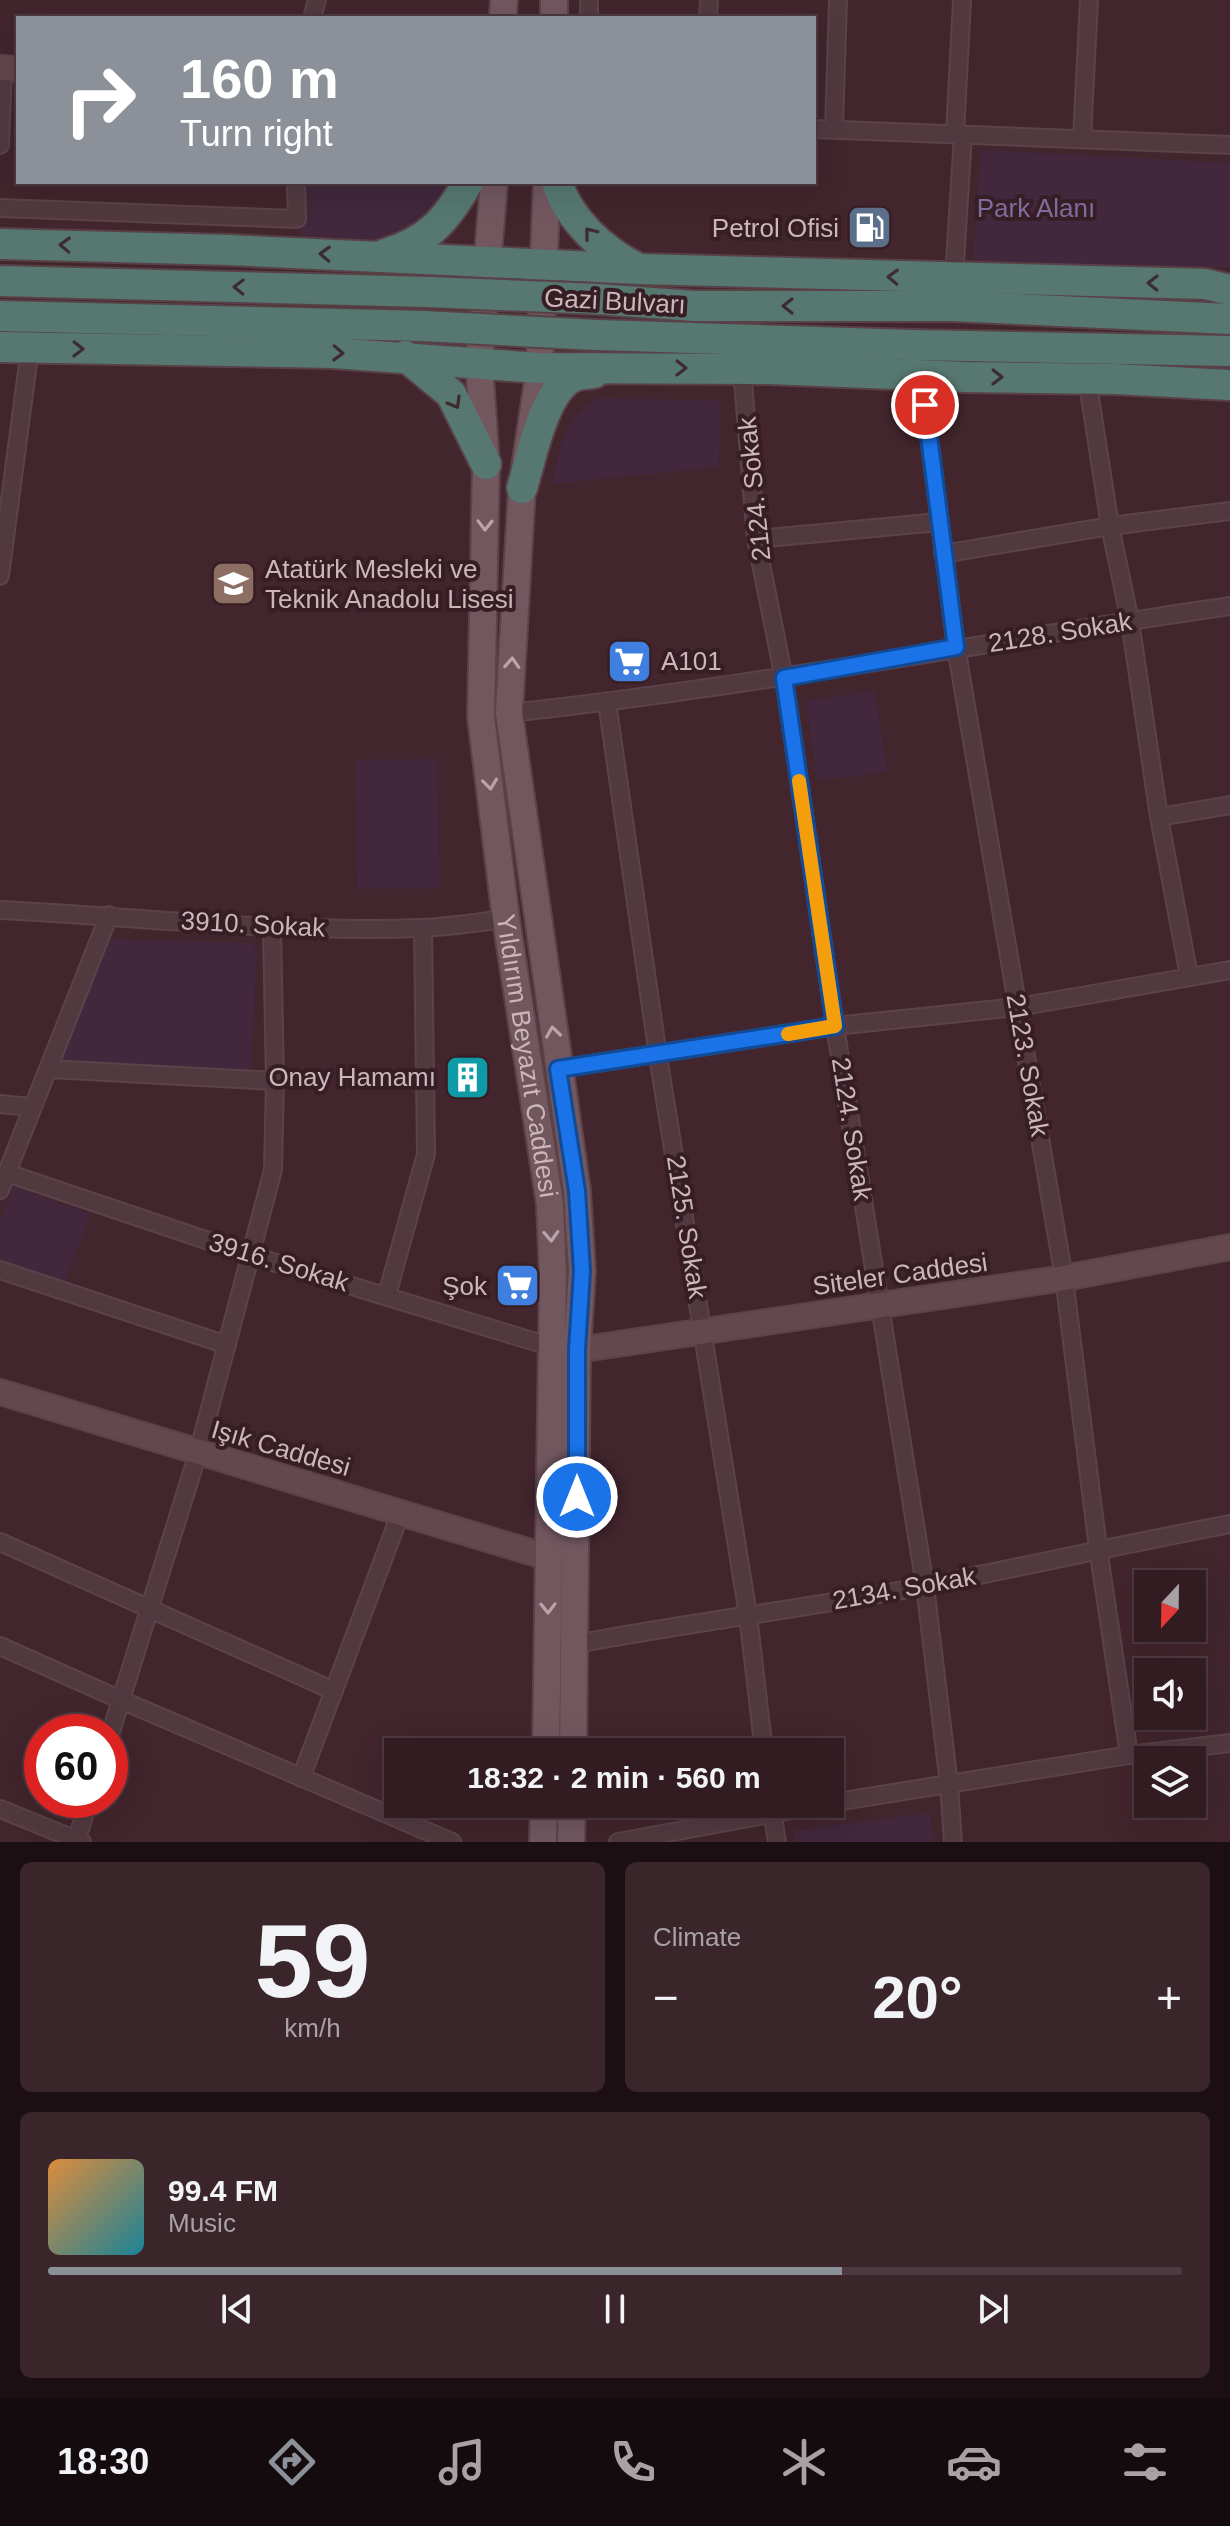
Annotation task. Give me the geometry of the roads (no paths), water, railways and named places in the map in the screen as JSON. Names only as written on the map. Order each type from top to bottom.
[{"type":"highway","points":[[378,256],[411,246],[441,223],[467,184]]},
{"type":"highway","points":[[558,184],[563,199],[598,243],[639,269]]},
{"type":"highway","points":[[0,244],[378,256],[544,266],[1205,284],[1230,290]]},
{"type":"highway","name":"Gazi Bulvarı","points":[[0,281],[429,292],[695,306],[952,306],[1230,319]]},
{"type":"highway","name":"Gazi Bulvarı","points":[[0,316],[423,326],[929,346],[1230,351]]},
{"type":"highway","points":[[0,347],[405,356],[539,371],[626,367],[742,369],[1230,385]]},
{"type":"highway","points":[[405,356],[451,394],[486,464]]},
{"type":"highway","points":[[522,488],[545,414],[562,385],[575,376],[626,367]]},
{"type":"main road","name":"Yıldırım Beyazıt Caddesi","points":[[494,184],[479,363],[486,464],[481,717],[506,919],[550,1204],[553,1275],[564,1348],[576,1644],[573,1738]]},
{"type":"main road","name":"Yıldırım Beyazıt Caddesi","points":[[546,1738],[547,1557],[564,1348],[582,1271],[577,1191],[509,713],[522,488],[539,371],[547,184]]},
{"type":"main road","points":[[543,1842],[544,1818]]},
{"type":"main road","points":[[571,1842],[572,1818]]},
{"type":"street","points":[[834,129],[838,0]]},
{"type":"street","points":[[954,278],[962,0]]},
{"type":"street","points":[[1082,139],[1089,0]]},
{"type":"street","points":[[0,145],[7,68]]},
{"type":"street","points":[[816,129],[1230,145]]},
{"type":"street","points":[[0,208],[297,219],[296,184]]},
{"type":"street","points":[[0,576],[30,348]]},
{"type":"street","name":"2124. Sokak","points":[[742,369],[756,539],[784,678],[835,1026],[925,1586],[953,1842]]},
{"type":"street","name":"2123. Sokak","points":[[921,375],[956,647],[1064,1278],[1098,1548],[1129,1755]]},
{"type":"street","points":[[1087,378],[1110,526],[1130,621],[1159,817],[1189,976]]},
{"type":"street","points":[[943,554],[1110,526],[1230,511]]},
{"type":"street","points":[[756,539],[939,522]]},
{"type":"street","name":"2128. Sokak","points":[[509,713],[784,678],[956,647],[1230,606]]},
{"type":"street","name":"2125. Sokak","points":[[607,702],[658,1056],[748,1615],[762,1738]]},
{"type":"street","points":[[1159,817],[1230,805]]},
{"type":"street","name":"3910. Sokak","points":[[0,910],[272,928],[423,928],[506,919]]},
{"type":"street","points":[[0,1190],[109,915]]},
{"type":"street","points":[[117,1714],[198,1453],[273,1170],[272,928]]},
{"type":"street","points":[[387,1295],[426,1154],[423,928]]},
{"type":"street","points":[[558,1069],[658,1056],[835,1026],[1018,1007],[1230,970]]},
{"type":"street","points":[[49,1069],[275,1081]]},
{"type":"street","points":[[0,1104],[31,1107]]},
{"type":"street","name":"3916. Sokak","points":[[7,1173],[250,1255],[564,1348]]},
{"type":"street","name":"Siteler Caddesi","points":[[564,1348],[704,1331],[1064,1278],[1230,1247]]},
{"type":"street","points":[[0,1270],[227,1345]]},
{"type":"street","name":"Işık Caddesi","points":[[0,1392],[547,1557]]},
{"type":"street","points":[[301,1778],[401,1512]]},
{"type":"street","name":"2134. Sokak","points":[[576,1644],[925,1586],[1098,1548],[1230,1524]]},
{"type":"street","points":[[0,1542],[334,1691]]},
{"type":"street","points":[[0,1646],[445,1841]]},
{"type":"street","points":[[844,1801],[1129,1755],[1230,1743]]},
{"type":"street","points":[[0,1809],[78,1841],[84,1818]]},
{"type":"street","points":[[618,1842],[726,1818]]},
{"type":"street","points":[[773,1818],[777,1842]]},
{"type":"place","name":"Petrol Ofisi","points":[[870,228]]},
{"type":"place","name":"Atatürk Mesleki ve Teknik Anadolu Lisesi","points":[[234,584]]},
{"type":"place","name":"A101","points":[[630,661]]},
{"type":"place","name":"Onay Hamamı","points":[[467,1077]]},
{"type":"place","name":"Şok","points":[[518,1286]]},
{"type":"park label","name":"Park Alanı","points":[[1036,208]]}]
